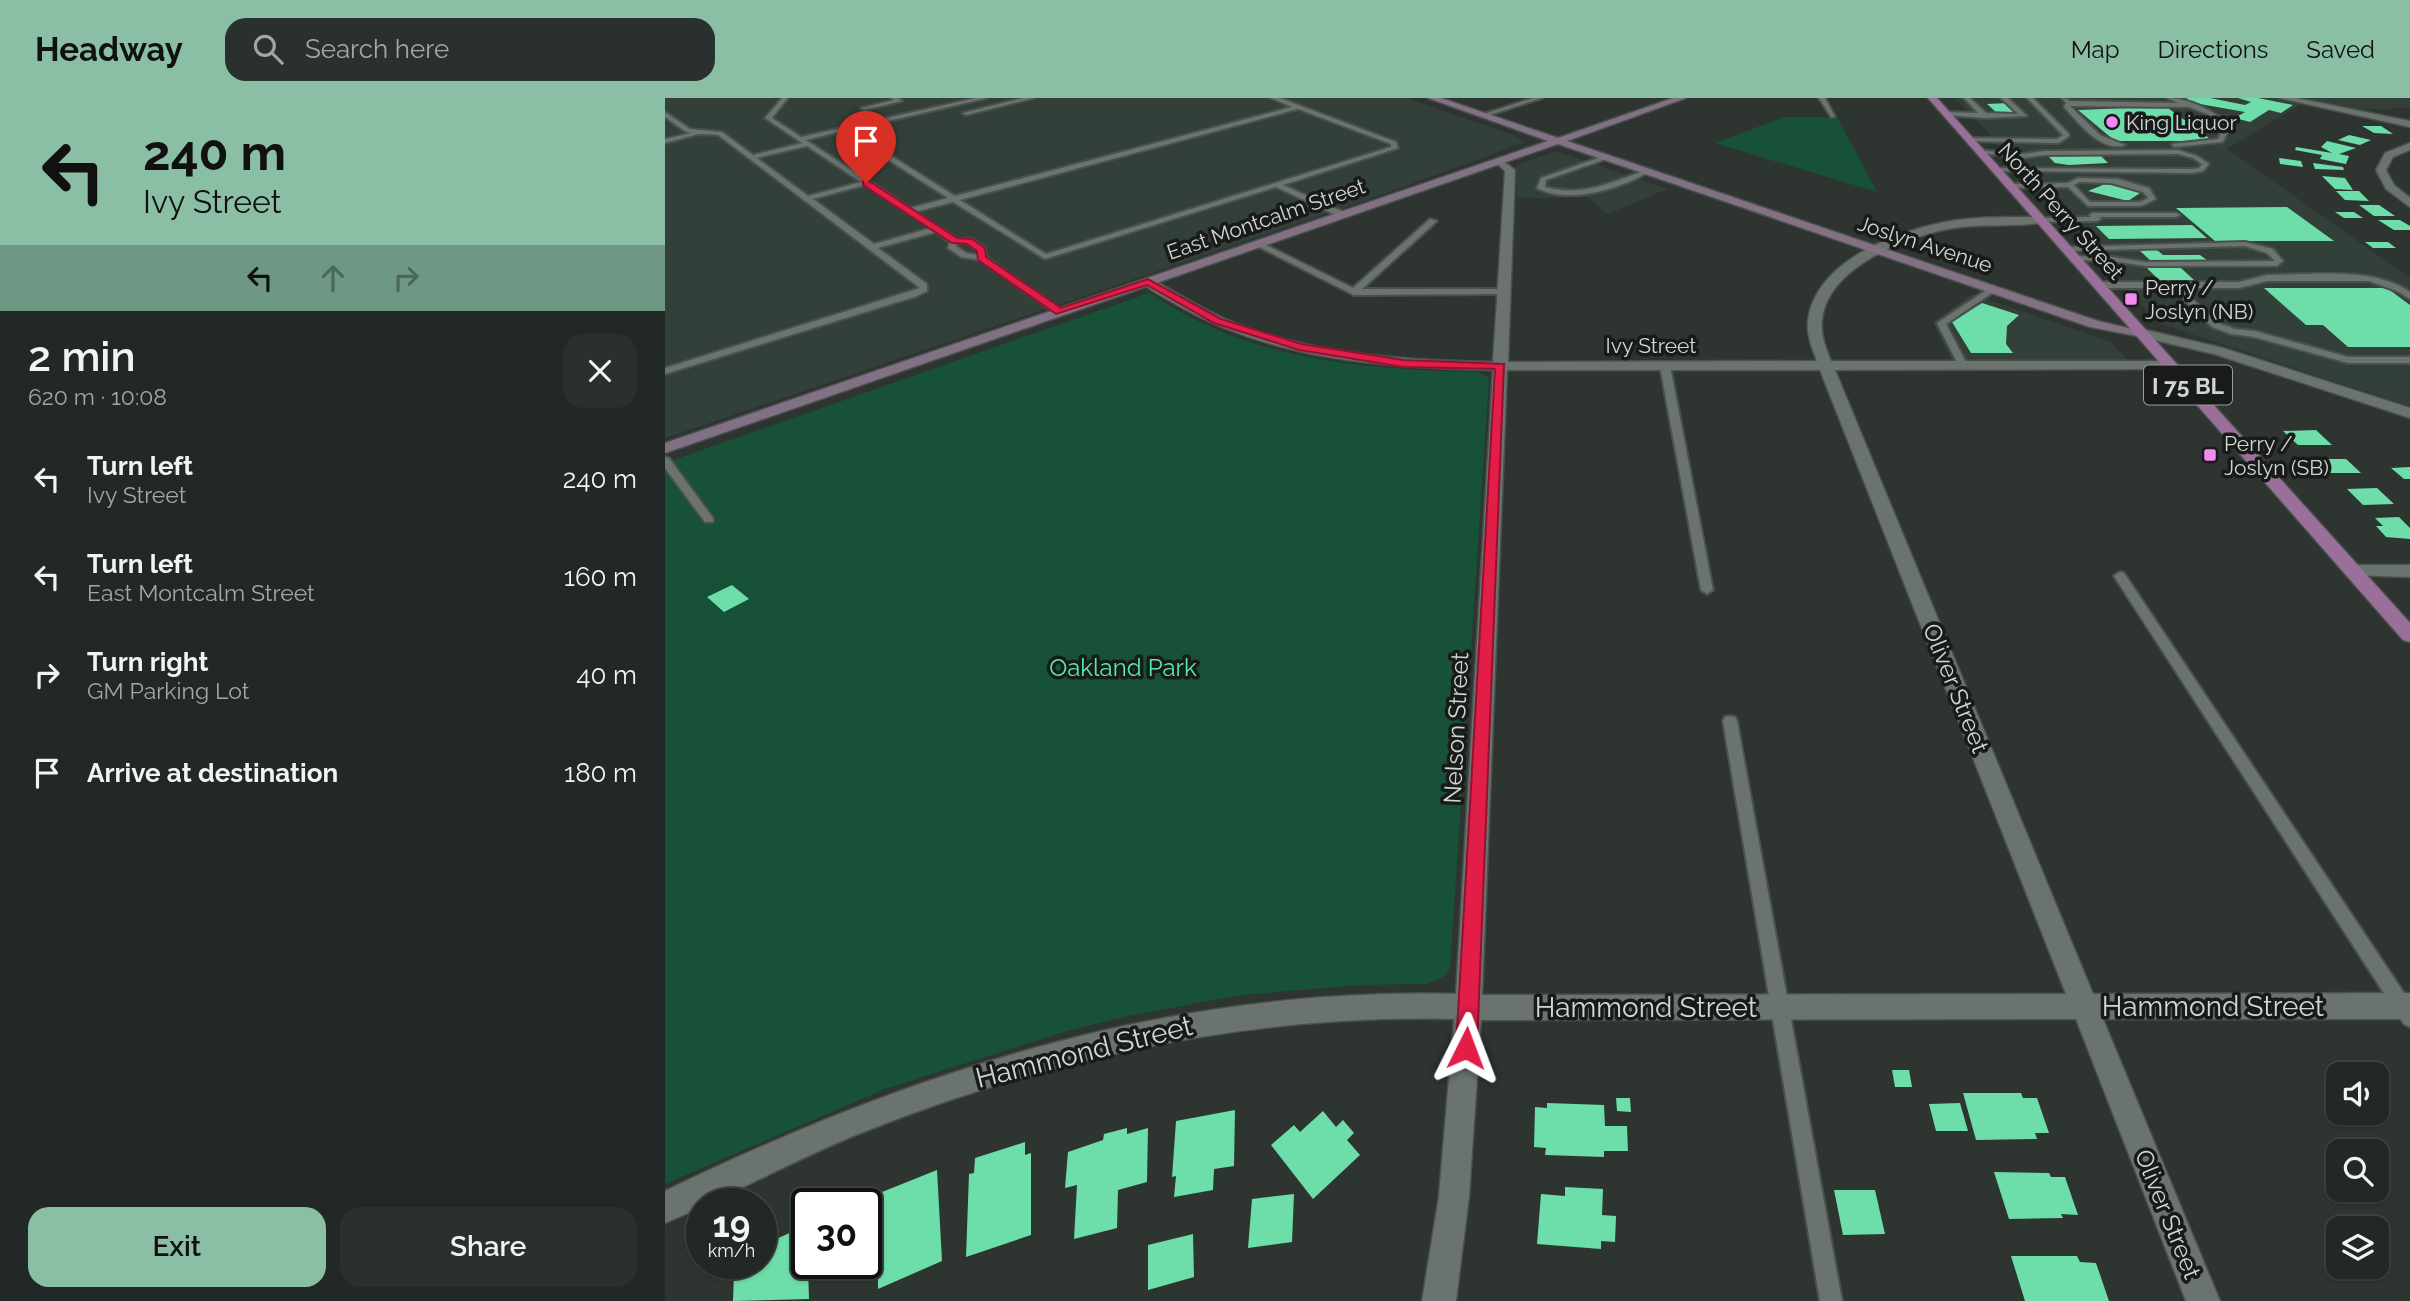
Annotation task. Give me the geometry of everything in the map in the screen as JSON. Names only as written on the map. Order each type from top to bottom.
[{"type":"main road","name":"Joslyn Avenue","points":[[1432,98],[2095,324],[2142,333]]},
{"type":"main road","name":"East Montcalm Street","points":[[665,448],[1682,98]]},
{"type":"main road","name":"North Perry Street","points":[[1932,98],[2410,635]]},
{"type":"street","points":[[2283,98],[2305,100],[2410,124]]},
{"type":"street","points":[[2410,146],[2388,157],[2381,170],[2390,187],[2410,204]]},
{"type":"street","name":"Nelson Street","points":[[1439,1301],[1460,1144],[1469,1005],[1510,170],[1499,161]]},
{"type":"street","name":"Oliver Street","points":[[2041,220],[1947,225],[1914,234],[1878,251],[1840,274],[1820,299],[1815,330],[1826,366],[2203,1301]]},
{"type":"street","name":"Ivy Street","points":[[1148,282],[1217,321],[1291,345],[1387,362],[1501,366],[2170,365]]},
{"type":"street","name":"Joslyn Avenue","points":[[2142,333],[2218,351],[2410,413]]},
{"type":"street","points":[[2353,571],[2410,570]]},
{"type":"street","name":"Hammond Street","points":[[665,1207],[756,1163],[896,1106],[982,1076],[1089,1045],[1175,1027],[1280,1011],[1361,1004],[2408,1010]]},
{"type":"lane","points":[[785,98],[768,118],[955,241],[969,241],[982,250],[982,258]]},
{"type":"lane","points":[[864,108],[899,101],[894,98]]},
{"type":"lane","points":[[801,139],[984,98]]},
{"type":"lane","points":[[966,113],[1031,98]]},
{"type":"lane","points":[[844,129],[1045,257],[1395,148],[1394,143],[1274,98]]},
{"type":"lane","points":[[1484,115],[1539,98]]},
{"type":"lane","points":[[1822,98],[1833,116]]},
{"type":"lane","points":[[1967,98],[1985,116]]},
{"type":"lane","points":[[1947,114],[2024,116],[2004,98]]},
{"type":"lane","points":[[2030,98],[2067,135]]},
{"type":"lane","points":[[2171,98],[2190,105],[2214,115],[2227,126],[2221,141],[2210,145],[2105,143],[2066,106],[2066,100],[2190,105]]},
{"type":"lane","points":[[909,211],[1299,107]]},
{"type":"lane","points":[[665,114],[688,131],[720,133],[924,286],[924,289],[665,371]]},
{"type":"lane","points":[[665,141],[704,132]]},
{"type":"lane","points":[[1975,146],[2059,141],[2067,135],[2076,135]]},
{"type":"lane","points":[[2086,135],[2095,135]]},
{"type":"lane","points":[[752,157],[808,144]]},
{"type":"lane","points":[[1975,146],[2029,155],[2178,152],[2195,157],[2206,164],[2201,170],[2193,171],[1996,169]]},
{"type":"lane","points":[[2029,155],[2050,169]]},
{"type":"lane","points":[[1604,158],[1543,179],[1541,188],[1556,194],[1587,194],[1645,172]]},
{"type":"lane","points":[[2011,186],[2070,186],[2078,180],[2140,181]]},
{"type":"lane","points":[[2070,186],[2088,204],[2141,204],[2153,199],[2146,190],[2108,180]]},
{"type":"lane","points":[[808,198],[866,183]]},
{"type":"lane","points":[[1276,185],[1343,215]]},
{"type":"lane","points":[[2041,220],[2097,219],[2093,215],[2176,215]]},
{"type":"lane","points":[[1354,292],[1433,221]]},
{"type":"lane","points":[[873,247],[937,229]]},
{"type":"lane","points":[[955,241],[951,246],[964,255],[982,258],[1060,312]]},
{"type":"lane","points":[[1257,244],[1354,292],[1504,292]]},
{"type":"lane","points":[[2245,244],[2270,251],[2279,261],[2277,264],[2153,265],[2071,254],[2245,244]]},
{"type":"lane","points":[[2099,285],[2239,285],[2267,278],[2370,278],[2400,289],[2410,296]]},
{"type":"lane","points":[[2174,285],[2215,325],[2234,332],[2255,334],[2348,360],[2410,360]]},
{"type":"lane","points":[[1963,366],[1941,323],[1993,289]]},
{"type":"lane","points":[[1665,366],[1707,590]]},
{"type":"lane","points":[[665,460],[709,520]]},
{"type":"lane","points":[[2120,576],[2408,1010]]},
{"type":"lane","points":[[1730,721],[1782,1007],[1831,1301]]},
{"type":"shaded area","points":[[665,98],[1406,98],[1513,135],[1525,142],[1364,201],[665,438]]},
{"type":"shaded area","points":[[1955,98],[2410,98],[2410,108],[2350,110],[2306,101],[2227,149],[2410,278],[2410,406],[2158,323],[2016,171],[1989,133]]},
{"type":"shaded area","points":[[1556,151],[1667,189],[1607,214],[1588,197],[1517,198],[1516,165]]},
{"type":"shaded area","points":[[1972,294],[2111,342],[2127,360],[1952,361],[1933,322]]},
{"type":"green space","points":[[1785,117],[1837,117],[1877,192],[1715,143]]},
{"type":"green space","name":"Oakland Park","points":[[1149,293],[1215,329],[1278,350],[1378,367],[1478,372],[1489,378],[1450,968],[1445,976],[1426,984],[1361,985],[1241,995],[1128,1016],[1067,1031],[885,1089],[665,1184],[665,463]]},
{"type":"building","points":[[2188,98],[2210,98],[2245,105],[2251,102],[2238,98],[2258,98],[2293,105],[2281,113],[2269,110],[2250,122],[2235,118],[2245,112],[2183,101]]},
{"type":"building","points":[[2009,103],[2020,113],[1997,113],[1987,104]]},
{"type":"building","points":[[2168,108],[2213,141],[2115,141],[2078,110]]},
{"type":"building","points":[[2362,126],[2381,126],[2393,134],[2374,133]]},
{"type":"building","points":[[2349,135],[2371,140],[2360,145],[2338,140]]},
{"type":"building","points":[[2327,141],[2356,148],[2339,154],[2349,156],[2346,164],[2320,159],[2322,155],[2295,150],[2296,147],[2332,153],[2321,147]]},
{"type":"building","points":[[2100,155],[2108,163],[2069,165],[2055,163],[2048,156]]},
{"type":"building","points":[[2279,158],[2301,161],[2303,167],[2280,164]]},
{"type":"building","points":[[2313,163],[2343,167],[2344,170],[2315,169]]},
{"type":"building","points":[[2322,176],[2345,178],[2353,190],[2335,189]]},
{"type":"building","points":[[2110,182],[2143,191],[2128,201],[2088,191]]},
{"type":"building","points":[[2336,191],[2359,191],[2369,201],[2345,200]]},
{"type":"building","points":[[2359,205],[2379,205],[2395,216],[2374,216]]},
{"type":"building","points":[[2287,207],[2334,241],[2215,241],[2176,208]]},
{"type":"building","points":[[2335,212],[2354,212],[2363,218],[2344,218]]},
{"type":"building","points":[[2378,220],[2400,220],[2410,226],[2410,230],[2394,230]]},
{"type":"building","points":[[2192,225],[2207,238],[2109,239],[2096,226]]},
{"type":"building","points":[[2365,242],[2388,242],[2396,248],[2373,248]]},
{"type":"building","points":[[2139,250],[2157,250],[2163,255],[2200,255],[2207,260],[2151,261]]},
{"type":"building","points":[[2147,268],[2181,268],[2195,281],[2160,281]]},
{"type":"building","points":[[2264,288],[2387,288],[2410,305],[2410,347],[2348,347],[2323,325],[2306,325]]},
{"type":"building","points":[[1982,303],[2019,315],[2007,326],[2006,344],[2013,353],[1971,353],[1952,322]]},
{"type":"building","points":[[2316,430],[2332,445],[2298,445],[2283,431]]},
{"type":"building","points":[[2313,459],[2346,459],[2361,473],[2328,473]]},
{"type":"building","points":[[2410,467],[2410,479],[2404,479],[2391,468]]},
{"type":"building","points":[[2377,488],[2394,504],[2363,505],[2347,489]]},
{"type":"building","points":[[2399,517],[2410,528],[2410,539],[2386,537],[2376,526],[2383,526],[2375,518]]},
{"type":"building","points":[[732,585],[749,599],[724,612],[707,597]]},
{"type":"building","points":[[1892,1070],[1909,1070],[1912,1087],[1895,1087]]},
{"type":"building","points":[[1963,1093],[2021,1093],[2023,1098],[2037,1098],[2049,1133],[2035,1133],[2037,1139],[1976,1140]]},
{"type":"building","points":[[1616,1098],[1630,1098],[1631,1112],[1617,1111]]},
{"type":"building","points":[[1547,1103],[1604,1105],[1605,1126],[1627,1126],[1628,1151],[1604,1151],[1604,1157],[1545,1155],[1546,1148],[1534,1147],[1535,1107],[1547,1108]]},
{"type":"building","points":[[1960,1103],[1968,1131],[1936,1131],[1929,1104]]},
{"type":"building","points":[[1235,1110],[1234,1166],[1214,1169],[1213,1190],[1174,1197],[1176,1176],[1172,1177],[1176,1121]]},
{"type":"building","points":[[1323,1111],[1336,1127],[1343,1120],[1354,1133],[1347,1140],[1360,1155],[1313,1199],[1271,1145],[1294,1125],[1300,1132]]},
{"type":"building","points":[[1127,1128],[1127,1134],[1148,1128],[1147,1182],[1118,1190],[1117,1228],[1074,1239],[1077,1185],[1065,1188],[1068,1152],[1103,1140],[1104,1134]]},
{"type":"building","points":[[1025,1142],[1025,1155],[1031,1153],[1031,1235],[966,1257],[969,1174],[974,1173],[975,1158]]},
{"type":"building","points":[[937,1170],[942,1261],[878,1289],[878,1279],[882,1279],[882,1192]]},
{"type":"building","points":[[1994,1172],[2049,1173],[2051,1177],[2065,1177],[2078,1215],[2061,1214],[2063,1218],[2009,1219]]},
{"type":"building","points":[[1565,1187],[1603,1189],[1602,1215],[1616,1216],[1615,1242],[1601,1241],[1601,1249],[1537,1244],[1541,1194],[1565,1196]]},
{"type":"building","points":[[1834,1190],[1875,1190],[1885,1234],[1843,1235]]},
{"type":"building","points":[[1294,1194],[1292,1242],[1248,1248],[1252,1199]]},
{"type":"building","points":[[791,1232],[791,1279],[808,1279],[809,1299],[733,1301],[734,1279],[777,1279],[777,1239]]},
{"type":"building","points":[[1193,1234],[1194,1277],[1148,1290],[1148,1245]]},
{"type":"building","points":[[2011,1256],[2077,1256],[2080,1262],[2096,1263],[2109,1301],[2025,1301]]},
{"type":"place","name":"King Liquor","points":[[2112,122]]},
{"type":"place","name":"Perry / Joslyn (NB)","points":[[2131,299]]},
{"type":"place","name":"Perry / Joslyn (SB)","points":[[2210,455]]},
{"type":"route","points":[[866,183],[955,241],[969,241],[982,250],[982,258],[1060,312],[1148,282],[1217,321],[1299,347],[1403,363],[1501,366],[1466,1048]]}]
